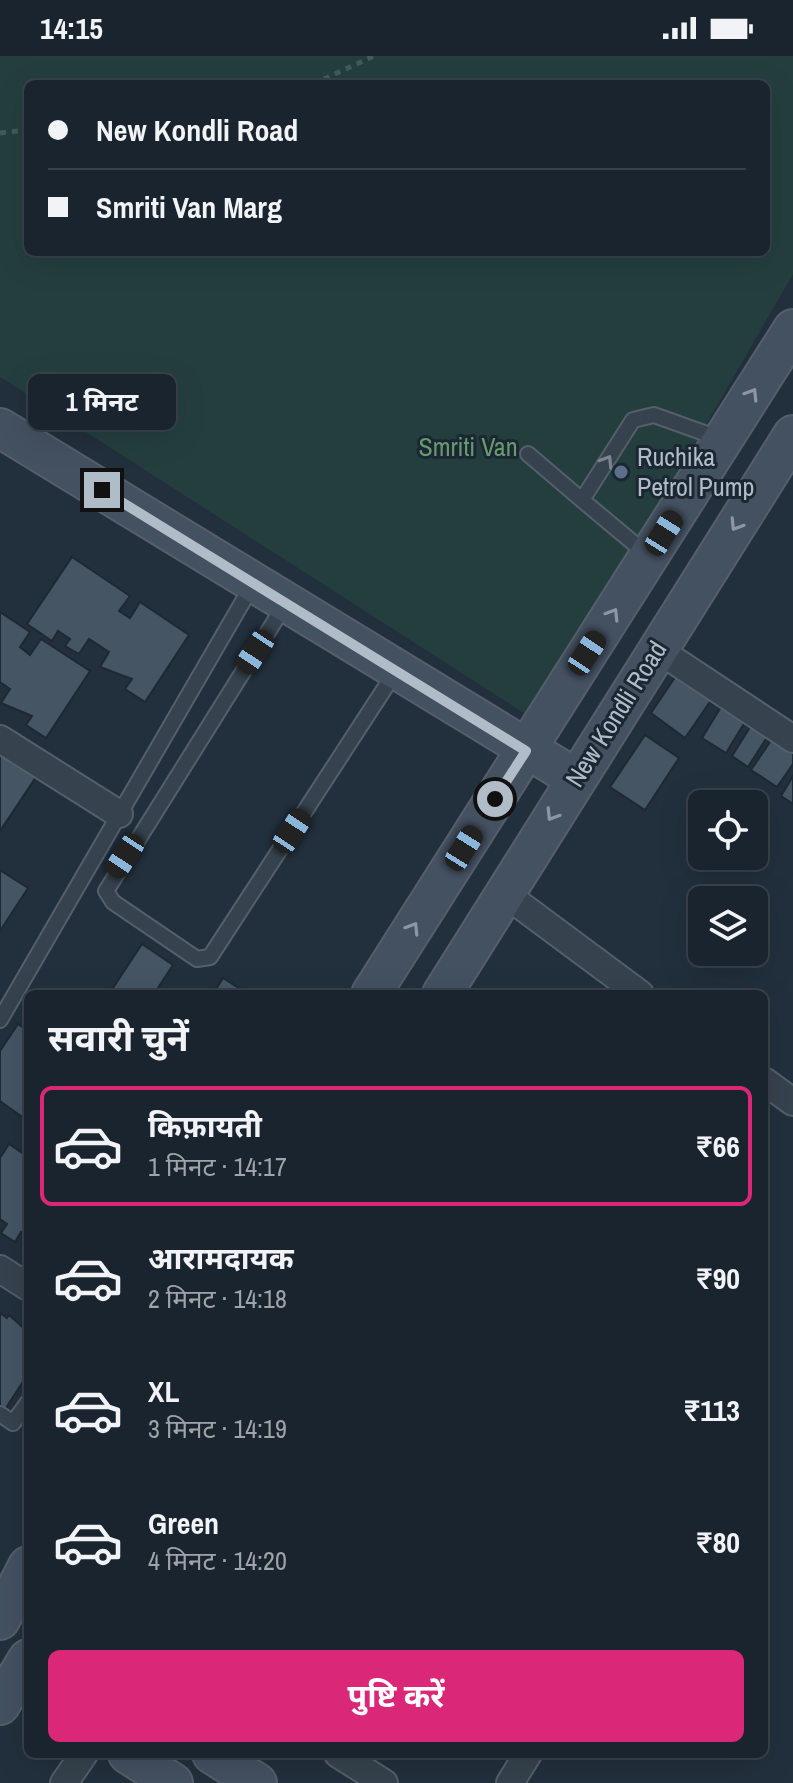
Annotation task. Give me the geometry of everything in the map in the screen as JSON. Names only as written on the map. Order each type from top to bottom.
[{"type":"street","points":[[374,990],[793,329]]},
{"type":"street","points":[[0,428],[526,751],[575,778]]},
{"type":"street","name":"New Kondli Road","points":[[444,990],[793,435]]},
{"type":"street","points":[[657,649],[793,739]]},
{"type":"street","points":[[0,739],[119,814]]},
{"type":"street","points":[[504,893],[635,990]]},
{"type":"street","points":[[768,1087],[793,1102]]},
{"type":"street","points":[[0,1269],[24,1284]]},
{"type":"street","points":[[24,1574],[0,1620],[24,1635]]},
{"type":"street","points":[[64,1783],[81,1758]]},
{"type":"street","points":[[134,1758],[173,1783]]},
{"type":"street","points":[[218,1758],[257,1783]]},
{"type":"street","points":[[344,1758],[384,1783]]},
{"type":"street","points":[[510,1783],[526,1758]]},
{"type":"lane","points":[[582,500],[633,420],[654,415],[723,440]]},
{"type":"lane","points":[[528,454],[649,556]]},
{"type":"lane","points":[[0,1020],[6,994],[119,814],[254,583]]},
{"type":"lane","points":[[286,602],[106,891],[113,902],[197,959],[210,957],[396,670]]},
{"type":"lane","points":[[0,1414],[13,1423],[24,1408]]},
{"type":"path","points":[[322,80],[374,56]]},
{"type":"path","points":[[0,133],[24,130]]},
{"type":"green space","name":"Smriti Van","points":[[0,56],[793,56],[793,274],[535,720],[0,377]]},
{"type":"building","points":[[72,557],[130,596],[119,611],[130,618],[140,602],[189,635],[145,702],[125,689],[132,679],[100,667],[109,652],[89,639],[79,654],[65,646],[70,639],[58,631],[52,641],[27,624]]},
{"type":"building","points":[[0,612],[30,632],[20,647],[30,655],[41,639],[90,671],[46,738],[26,725],[32,716],[1,703],[10,689],[0,682]]},
{"type":"building","points":[[680,670],[716,693],[685,738],[651,713]]},
{"type":"building","points":[[721,707],[745,722],[726,753],[702,738]]},
{"type":"building","points":[[752,724],[769,734],[748,767],[732,756]]},
{"type":"building","points":[[645,735],[679,758],[645,810],[610,787]]},
{"type":"building","points":[[774,736],[793,749],[793,764],[777,787],[751,770]]},
{"type":"building","points":[[0,754],[36,777],[0,831]]},
{"type":"building","points":[[793,776],[793,804],[781,796]]},
{"type":"building","points":[[0,870],[28,888],[0,931]]},
{"type":"building","points":[[142,944],[173,965],[157,990],[112,990]]},
{"type":"building","points":[[223,978],[242,990],[216,990]]},
{"type":"building","points":[[18,1024],[24,1028],[24,1118],[0,1101],[0,1051]]},
{"type":"building","points":[[9,1144],[24,1154],[24,1234],[21,1232],[15,1242],[1,1233],[7,1224],[0,1219],[0,1158]]},
{"type":"building","points":[[0,1313],[7,1318],[9,1315],[24,1328],[24,1380],[4,1411],[0,1408]]},
{"type":"place","name":"Ruchika Petrol Pump","points":[[621,472]]},
{"type":"route","points":[[102,490],[526,751],[495,799]]}]
